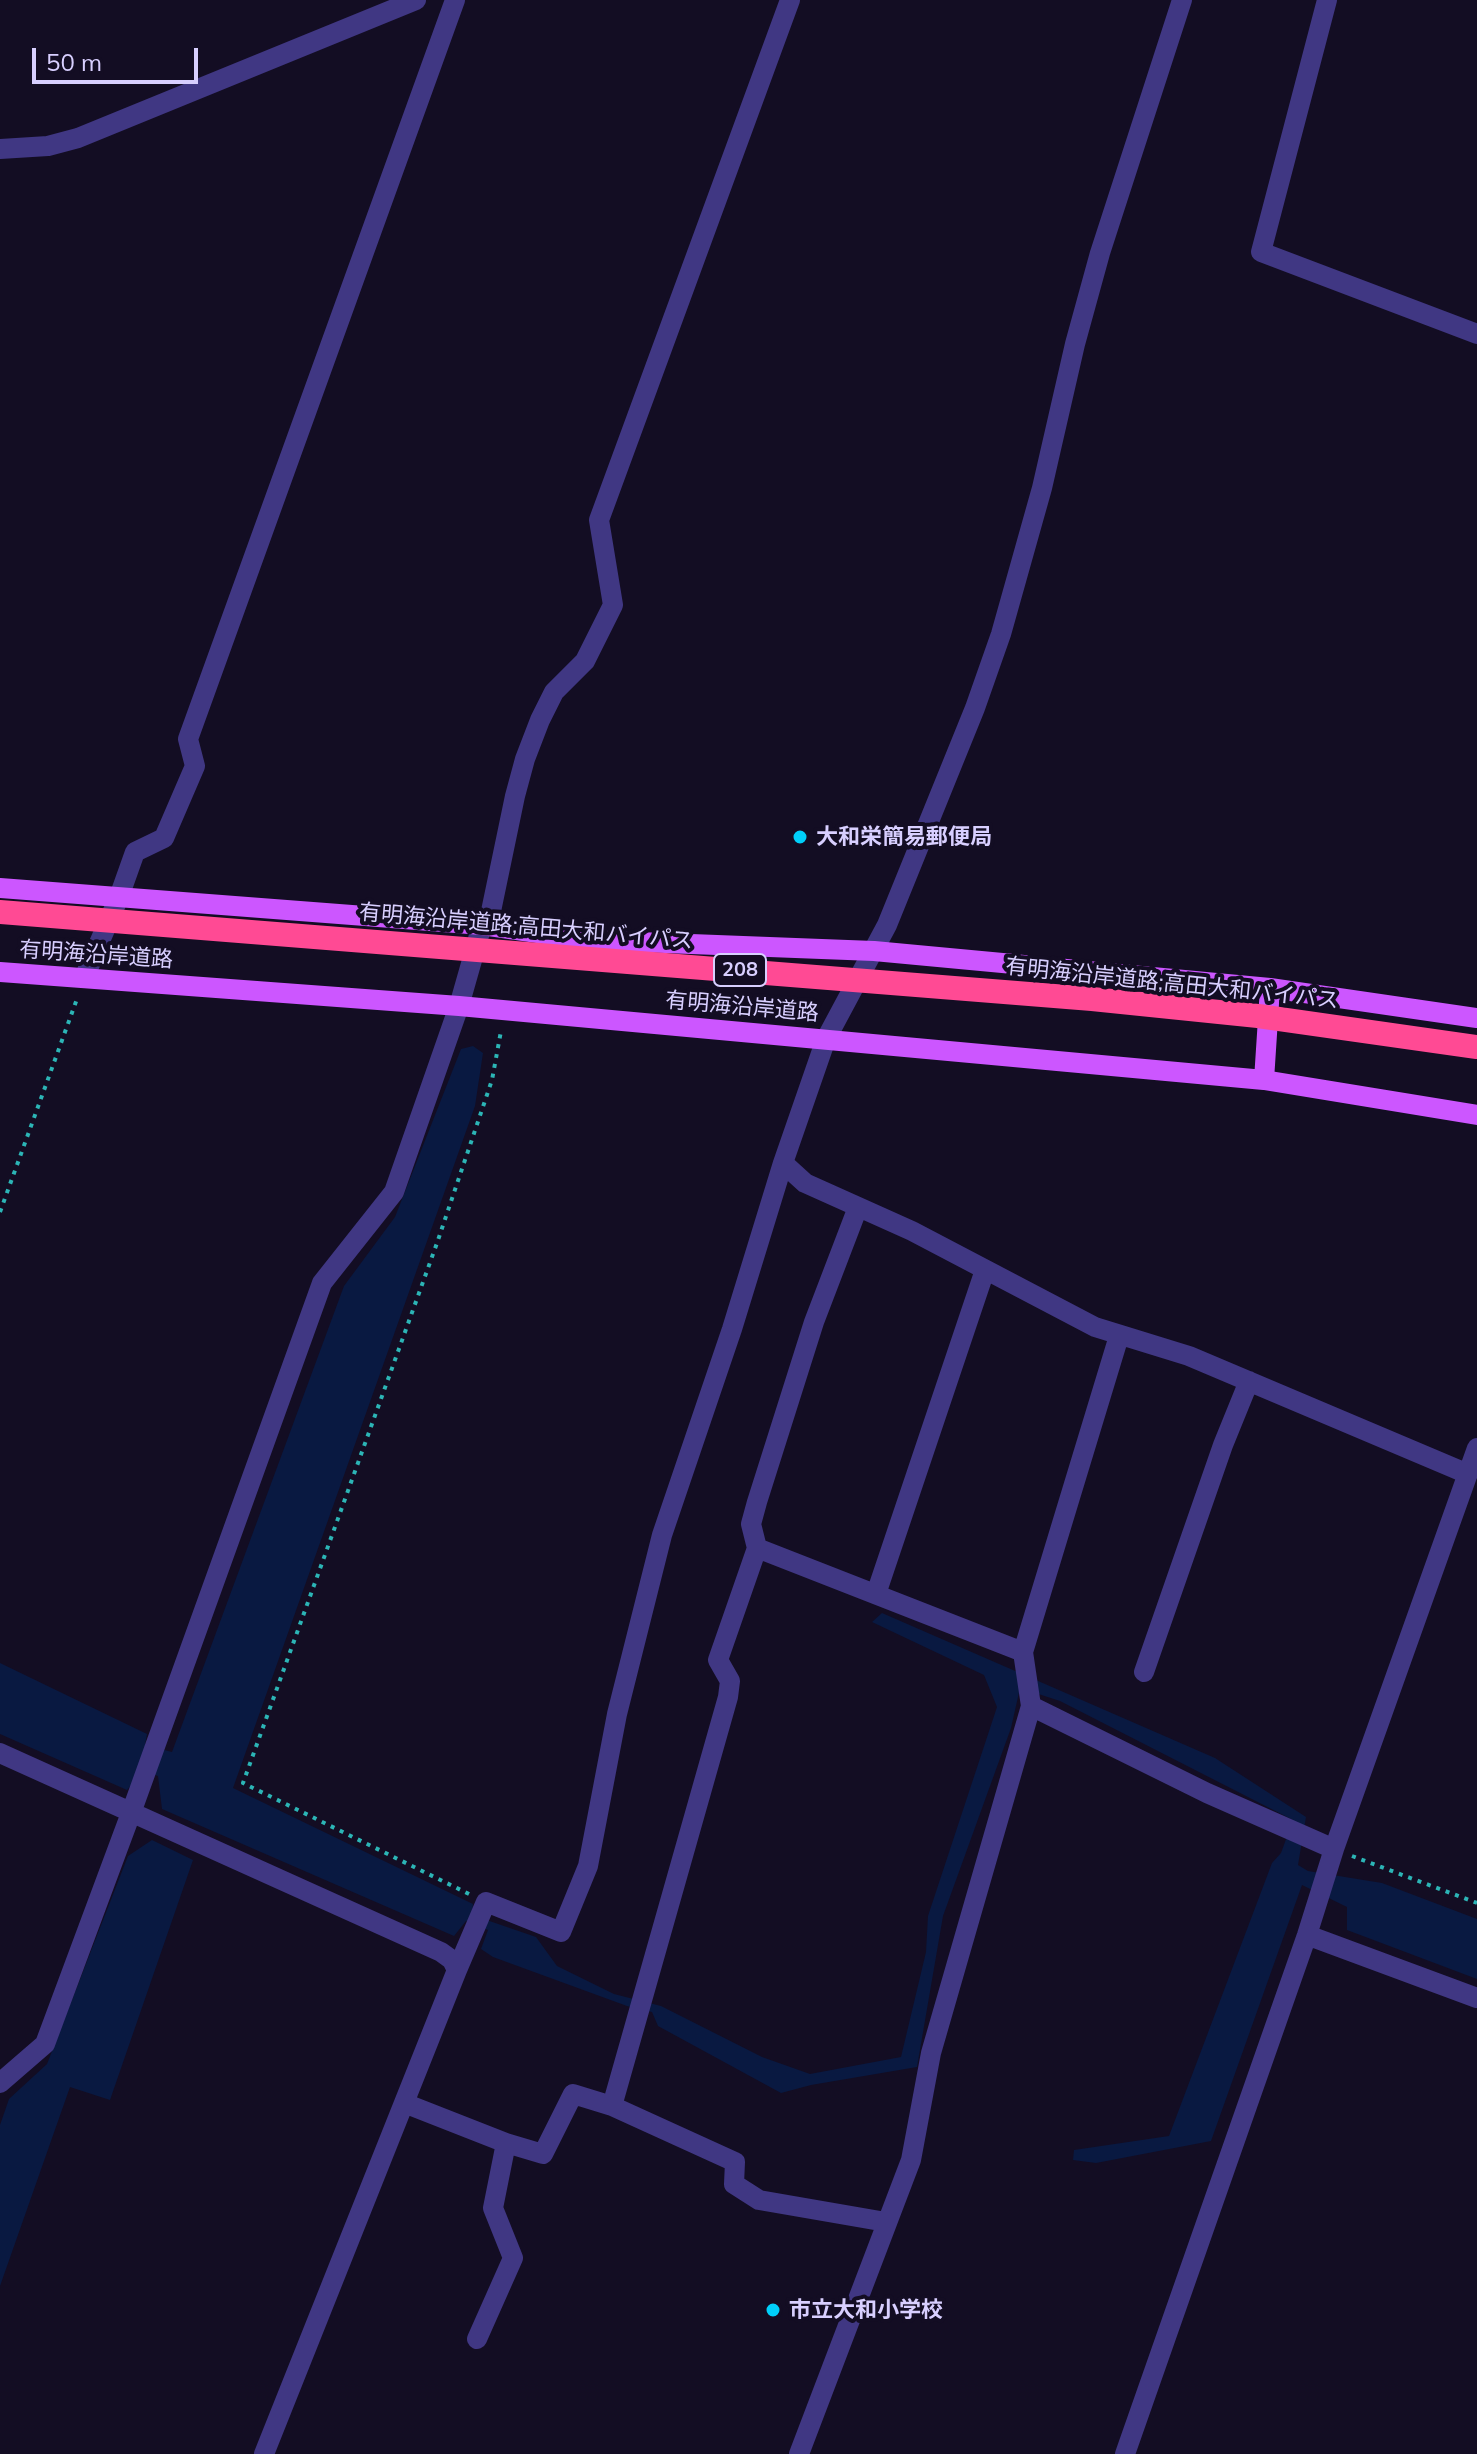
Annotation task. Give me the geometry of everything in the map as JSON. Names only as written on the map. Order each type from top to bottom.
[{"type":"highway","name":"有明海沿岸道路;高田大和バイパス","points":[[0,912],[1092,999],[1258,1016],[1477,1047]]},
{"type":"main road","points":[[0,888],[482,925],[586,940],[874,951],[1270,988],[1477,1018]]},
{"type":"main road","name":"有明海沿岸道路","points":[[0,972],[459,1006],[1264,1080],[1477,1115]]},
{"type":"main road","points":[[1264,1080],[1270,988]]},
{"type":"street","points":[[0,149],[48,146],[78,138],[416,0]]},
{"type":"street","points":[[84,978],[135,852],[164,838],[195,766],[188,739],[455,0]]},
{"type":"street","points":[[0,2083],[45,2044],[322,1283],[394,1192],[459,1006],[482,925],[490,916],[518,784],[540,720],[554,692],[585,661],[613,605],[599,520],[790,0]]},
{"type":"street","points":[[264,2454],[486,1902],[561,1932],[588,1866],[617,1714],[662,1535],[826,1039],[874,951],[975,708],[1001,634],[1042,488],[1100,253],[1182,0]]},
{"type":"street","points":[[1327,0],[1261,252],[1477,334]]},
{"type":"street","points":[[783,1163],[805,1183],[912,1231],[1095,1327],[1189,1356],[1468,1474]]},
{"type":"street","points":[[612,2106],[728,1697],[730,1681],[718,1660],[757,1548],[751,1524],[754,1513],[814,1322],[858,1207]]},
{"type":"street","points":[[876,1594],[985,1270]]},
{"type":"street","points":[[799,2454],[911,2160],[931,2053],[1031,1706],[1023,1652],[1119,1336]]},
{"type":"street","points":[[1144,1672],[1223,1445],[1249,1381]]},
{"type":"street","points":[[1125,2454],[1307,1935],[1334,1849],[1477,1448]]},
{"type":"street","points":[[757,1548],[1023,1652]]},
{"type":"street","points":[[1031,1706],[1207,1793],[1334,1849]]},
{"type":"street","points":[[0,1753],[441,1952],[452,1960],[457,1970]]},
{"type":"street","points":[[1307,1935],[1477,1998]]},
{"type":"street","points":[[404,2103],[506,2143],[543,2154],[573,2094],[612,2106],[735,2162],[734,2184],[759,2200],[886,2222]]},
{"type":"street","points":[[477,2339],[513,2258],[493,2208],[506,2143]]},
{"type":"path","points":[[0,1212],[84,978]]},
{"type":"path","points":[[486,1902],[243,1783],[437,1243],[492,1080],[504,1010]]},
{"type":"path","points":[[1334,1849],[1477,1903]]},
{"type":"water","points":[[473,1046],[483,1053],[475,1106],[233,1788],[473,1904],[472,1915],[536,1937],[557,1966],[614,1994],[661,2006],[762,2057],[810,2074],[901,2057],[926,1952],[928,1916],[997,1707],[984,1675],[872,1622],[882,1613],[1215,1758],[1306,1817],[1298,1865],[1308,1871],[1382,1883],[1477,1919],[1477,1979],[1347,1930],[1347,1907],[1302,1885],[1211,2141],[1096,2163],[1073,2160],[1074,2150],[1169,2136],[1272,1863],[1281,1853],[1293,1820],[1060,1701],[1020,1688],[1011,1728],[943,1916],[917,2067],[781,2093],[658,2026],[652,2012],[627,2006],[493,1957],[481,1949],[488,1930],[466,1921],[454,1936],[162,1809],[158,1776],[143,1771],[127,1790],[0,1734],[0,1663],[147,1734],[145,1745],[172,1752],[344,1286],[395,1217],[461,1049]]},
{"type":"water","points":[[152,1840],[193,1860],[110,2100],[70,2087],[0,2286],[0,2125],[9,2099],[47,2064],[128,1856]]},
{"type":"place","name":"大和栄簡易郵便局","points":[[800,837]]},
{"type":"place","name":"市立大和小学校","points":[[773,2310]]}]
